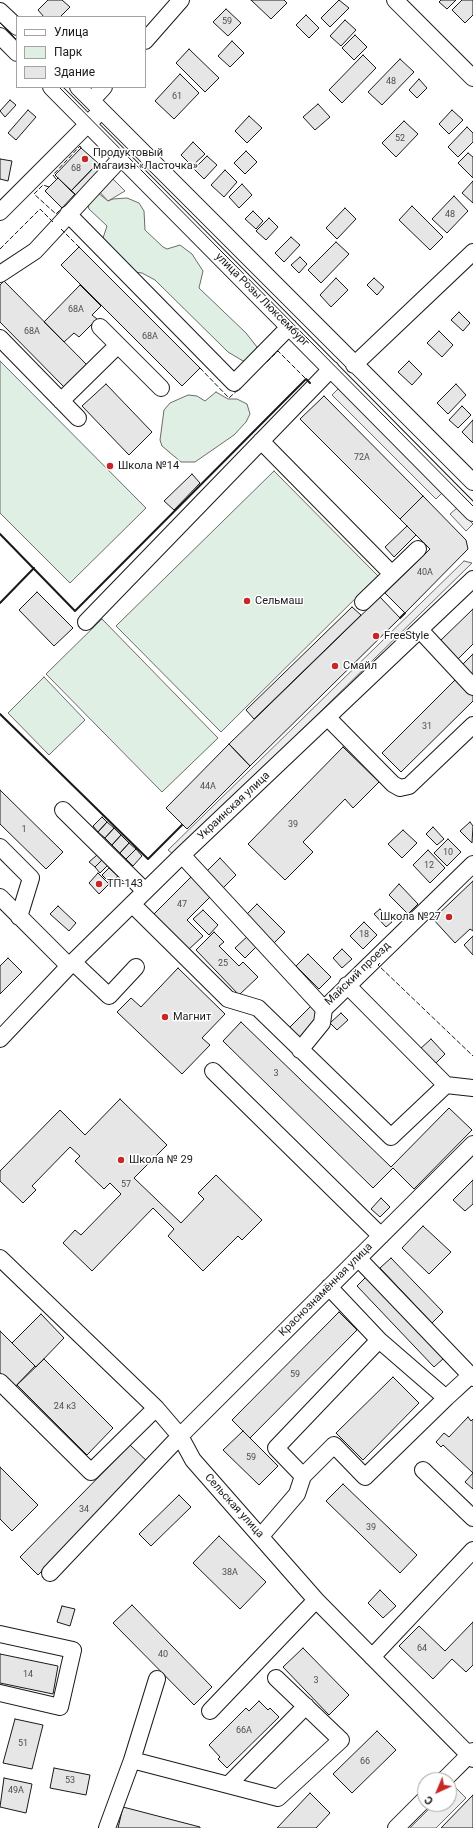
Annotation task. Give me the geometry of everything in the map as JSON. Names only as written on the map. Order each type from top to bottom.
[{"type":"street","points":[[146,40],[181,0]]},
{"type":"street","points":[[395,0],[473,78]]},
{"type":"street","points":[[0,11],[16,26]]},
{"type":"street","points":[[0,36],[16,52]]},
{"type":"street","name":"улица Розы Люксембург","points":[[52,88],[473,513]]},
{"type":"street","name":"улица Розы Люксембург","points":[[79,88],[473,482]]},
{"type":"street","points":[[0,212],[88,125],[104,88]]},
{"type":"street","points":[[0,274],[35,250],[121,158]]},
{"type":"street","points":[[68,214],[234,383],[289,327]]},
{"type":"street","points":[[354,364],[473,252]]},
{"type":"street","points":[[100,327],[161,388]]},
{"type":"street","points":[[0,338],[78,418]]},
{"type":"street","points":[[61,401],[118,345]]},
{"type":"street","points":[[86,622],[331,369]]},
{"type":"street","points":[[261,441],[392,574]]},
{"type":"street","points":[[363,602],[418,549]]},
{"type":"street","name":"Украинская улица","points":[[0,1039],[72,964],[182,855],[473,579]]},
{"type":"street","points":[[420,630],[473,687]]},
{"type":"street","points":[[328,718],[392,784],[400,788],[408,786],[473,725]]},
{"type":"street","points":[[63,810],[145,891]]},
{"type":"street","points":[[0,847],[31,878],[19,917]]},
{"type":"street","name":"Майский проезд","points":[[182,855],[324,1008],[473,864]]},
{"type":"street","points":[[0,897],[19,917],[109,996],[136,967]]},
{"type":"street","points":[[132,904],[228,999],[258,1008],[391,1137],[446,1085]]},
{"type":"street","points":[[347,985],[446,1085],[473,1088]]},
{"type":"street","points":[[300,1050],[322,1022],[324,1008]]},
{"type":"street","points":[[213,1071],[381,1236]]},
{"type":"street","name":"Краснознамённая улица","points":[[50,1573],[180,1436],[473,1144]]},
{"type":"street","name":"Сельская улица","points":[[0,1258],[156,1408],[180,1436],[193,1460],[316,1600],[472,1755]]},
{"type":"street","points":[[261,1536],[297,1494],[303,1476],[334,1445],[365,1476],[446,1398],[472,1376],[358,1258]]},
{"type":"street","points":[[330,1287],[379,1340],[446,1398]]},
{"type":"street","points":[[303,1476],[276,1448],[379,1340]]},
{"type":"street","points":[[0,1382],[91,1472],[156,1408]]},
{"type":"street","points":[[423,1470],[473,1518]]},
{"type":"street","points":[[372,1657],[473,1550]]},
{"type":"street","points":[[210,1711],[316,1600]]},
{"type":"street","points":[[0,1634],[73,1650],[60,1707],[0,1693]]},
{"type":"street","points":[[132,1760],[278,1798],[341,1740],[276,1678]]},
{"type":"street","points":[[107,1828],[132,1760],[157,1679]]},
{"type":"street","points":[[228,1785],[306,1706]]},
{"type":"street","points":[[453,1772],[472,1755]]},
{"type":"street","points":[[396,1828],[417,1807]]},
{"type":"green space","points":[[97,192],[108,201],[127,198],[139,203],[144,211],[145,230],[163,247],[167,249],[180,245],[192,254],[203,271],[199,288],[246,333],[257,347],[252,359],[243,361],[228,352],[155,280],[142,273],[127,271],[113,257],[103,238],[107,226],[89,209],[87,202]]},
{"type":"green space","points":[[0,361],[146,508],[70,583],[0,513]]},
{"type":"green space","points":[[216,392],[228,399],[237,399],[247,404],[250,414],[246,422],[234,435],[195,462],[181,462],[162,446],[160,440],[164,410],[170,403],[188,395],[197,396],[205,401]]},
{"type":"green space","name":"Сельмаш","points":[[274,471],[378,576],[221,732],[116,626]]},
{"type":"green space","points":[[102,619],[218,738],[162,792],[46,674]]},
{"type":"green space","points":[[44,677],[85,720],[49,755],[8,713]]},
{"type":"shaded area","points":[[110,176],[125,191],[108,201],[97,189]]},
{"type":"shaded area","points":[[339,388],[442,493],[436,499],[332,395]]},
{"type":"shaded area","points":[[457,508],[473,524],[466,531],[450,514]]},
{"type":"shaded area","points":[[464,561],[472,563],[174,855],[168,850]]},
{"type":"shaded area","points":[[457,1789],[466,1798],[457,1807]]},
{"type":"shaded area","points":[[426,1812],[452,1812],[436,1828],[410,1828]]},
{"type":"building","points":[[48,0],[62,0],[70,7],[61,16],[43,16],[38,10]]},
{"type":"building","points":[[251,0],[284,0],[287,3],[271,19]]},
{"type":"building","points":[[339,0],[349,8],[330,27],[321,18]]},
{"type":"building","points":[[441,0],[456,0],[447,9],[439,2]]},
{"type":"building","points":[[462,0],[473,0],[473,15],[465,23],[452,10]]},
{"type":"building","points":[[226,9],[241,23],[228,36],[213,22]]},
{"type":"building","points":[[306,15],[319,28],[309,38],[296,25]]},
{"type":"building","points":[[345,20],[356,30],[341,46],[330,36]]},
{"type":"building","points":[[355,35],[367,47],[354,60],[342,48]]},
{"type":"building","points":[[232,41],[244,53],[230,67],[218,56]]},
{"type":"building","points":[[189,49],[219,78],[205,92],[176,63]]},
{"type":"building","points":[[363,55],[376,68],[342,103],[329,90]]},
{"type":"building","points":[[400,59],[414,72],[382,105],[368,92]]},
{"type":"building","points":[[180,74],[199,93],[174,119],[155,101]]},
{"type":"building","points":[[419,79],[427,88],[417,98],[409,90]]},
{"type":"building","points":[[10,100],[16,105],[5,117],[0,111]]},
{"type":"building","points":[[318,104],[330,117],[315,130],[303,117]]},
{"type":"building","points":[[28,110],[36,117],[16,140],[8,133]]},
{"type":"building","points":[[452,110],[463,120],[449,134],[439,124]]},
{"type":"building","points":[[249,116],[262,128],[247,143],[235,131]]},
{"type":"building","points":[[404,121],[418,134],[396,157],[382,143]]},
{"type":"building","points":[[467,127],[473,133],[473,142],[458,157],[448,147]]},
{"type":"building","points":[[193,142],[205,154],[192,166],[181,155]]},
{"type":"building","points":[[81,148],[98,163],[71,191],[55,175]]},
{"type":"building","points":[[246,151],[257,162],[245,174],[234,163]]},
{"type":"building","points":[[468,153],[473,157],[473,178],[458,163]]},
{"type":"building","points":[[207,156],[217,165],[204,179],[194,169]]},
{"type":"building","points":[[0,159],[12,161],[8,181],[0,179]]},
{"type":"building","points":[[98,163],[103,168],[77,196],[71,191]]},
{"type":"building","points":[[225,170],[237,182],[224,197],[211,185]]},
{"type":"building","points":[[58,178],[75,194],[62,208],[45,191]]},
{"type":"building","points":[[473,181],[473,203],[462,193]]},
{"type":"building","points":[[242,184],[252,195],[239,208],[229,197]]},
{"type":"building","points":[[454,196],[468,211],[447,233],[432,219]]},
{"type":"building","points":[[412,206],[443,237],[430,250],[399,220]]},
{"type":"building","points":[[345,208],[356,219],[337,239],[326,228]]},
{"type":"building","points":[[253,211],[263,221],[256,229],[245,219]]},
{"type":"building","points":[[269,218],[278,227],[266,240],[256,231]]},
{"type":"building","points":[[291,237],[300,245],[284,262],[275,253]]},
{"type":"building","points":[[336,242],[349,254],[321,283],[308,270]]},
{"type":"building","points":[[79,247],[200,368],[182,386],[61,265]]},
{"type":"building","points":[[300,257],[307,264],[299,273],[291,265]]},
{"type":"building","points":[[336,278],[348,290],[331,307],[320,295]]},
{"type":"building","points":[[374,278],[384,287],[377,295],[367,285]]},
{"type":"building","points":[[4,281],[89,367],[66,389],[0,322],[0,285]]},
{"type":"building","points":[[80,285],[101,306],[92,315],[97,319],[79,337],[74,333],[64,342],[44,322]]},
{"type":"building","points":[[459,312],[470,323],[463,331],[451,320]]},
{"type":"building","points":[[439,331],[453,345],[442,357],[427,343]]},
{"type":"building","points":[[409,361],[422,374],[412,385],[398,372]]},
{"type":"building","points":[[106,384],[152,432],[129,455],[82,406]]},
{"type":"building","points":[[456,384],[466,395],[448,414],[437,403]]},
{"type":"building","points":[[324,396],[423,496],[400,519],[300,419]]},
{"type":"building","points":[[462,406],[471,415],[458,428],[449,420]]},
{"type":"building","points":[[473,420],[473,443],[462,432]]},
{"type":"building","points":[[192,474],[200,483],[174,510],[164,501]]},
{"type":"building","points":[[423,496],[466,540],[468,549],[405,613],[385,593],[430,549],[400,519]]},
{"type":"building","points":[[407,526],[416,535],[394,557],[385,547]]},
{"type":"building","points":[[37,592],[73,628],[54,646],[19,610]]},
{"type":"building","points":[[380,597],[400,618],[250,766],[229,744]]},
{"type":"building","points":[[352,607],[361,615],[254,719],[246,710]]},
{"type":"building","points":[[473,609],[473,644],[458,659],[440,641]]},
{"type":"building","points":[[473,654],[473,676],[462,665]]},
{"type":"building","points":[[459,676],[473,690],[473,701],[401,772],[382,753]]},
{"type":"building","points":[[229,744],[250,766],[187,829],[166,808]]},
{"type":"building","points":[[343,747],[379,782],[353,808],[345,799],[303,842],[313,852],[285,880],[248,844]]},
{"type":"building","points":[[0,790],[63,852],[46,869],[0,824]]},
{"type":"building","points":[[102,817],[107,822],[98,832],[93,826]]},
{"type":"building","points":[[107,822],[114,828],[105,838],[98,832]]},
{"type":"building","points":[[470,822],[473,826],[472,843],[460,831]]},
{"type":"building","points":[[433,827],[444,839],[437,845],[426,834]]},
{"type":"building","points":[[114,828],[121,835],[112,845],[105,838]]},
{"type":"building","points":[[403,830],[417,843],[402,858],[388,844]]},
{"type":"building","points":[[121,835],[129,843],[120,853],[112,845]]},
{"type":"building","points":[[448,839],[461,852],[447,866],[434,853]]},
{"type":"building","points":[[129,843],[136,849],[126,859],[120,853]]},
{"type":"building","points":[[136,849],[142,856],[133,866],[126,859]]},
{"type":"building","points":[[428,850],[445,868],[430,883],[413,865]]},
{"type":"building","points":[[97,855],[102,860],[95,867],[89,862]]},
{"type":"building","points":[[220,858],[236,875],[221,890],[205,873]]},
{"type":"building","points":[[102,860],[108,865],[100,873],[95,867]]},
{"type":"building","points":[[109,868],[118,876],[110,883],[102,875]]},
{"type":"building","name":"ТП-143","points":[[98,873],[109,884],[99,894],[89,883]]},
{"type":"building","points":[[194,874],[213,894],[187,920],[203,936],[186,952],[151,917]]},
{"type":"building","points":[[473,881],[473,931],[470,929],[455,943],[433,919]]},
{"type":"building","points":[[399,884],[418,904],[408,914],[389,895]]},
{"type":"building","points":[[257,904],[285,932],[273,944],[245,916]]},
{"type":"building","points":[[58,906],[76,923],[69,931],[50,914]]},
{"type":"building","points":[[380,909],[392,922],[386,927],[374,914]]},
{"type":"building","points":[[203,910],[218,925],[209,935],[193,919]]},
{"type":"building","points":[[364,922],[377,935],[363,949],[350,936]]},
{"type":"building","points":[[214,932],[224,942],[219,946],[239,966],[243,962],[258,977],[239,995],[196,950]]},
{"type":"building","points":[[249,935],[258,945],[245,958],[235,948]]},
{"type":"building","points":[[473,936],[473,955],[464,945]]},
{"type":"building","points":[[342,949],[352,959],[342,968],[333,958]]},
{"type":"building","points":[[308,954],[331,977],[319,989],[296,966]]},
{"type":"building","points":[[8,958],[22,972],[0,994],[0,966]]},
{"type":"building","points":[[178,968],[225,1014],[202,1038],[210,1045],[182,1074],[117,1012],[131,998],[141,1007]]},
{"type":"building","points":[[311,1006],[321,1017],[296,1041],[286,1031]]},
{"type":"building","points":[[341,1013],[348,1020],[337,1030],[330,1023]]},
{"type":"building","points":[[241,1022],[391,1167],[449,1108],[472,1130],[414,1189],[393,1168],[373,1188],[223,1041]]},
{"type":"building","points":[[431,1039],[445,1054],[435,1064],[420,1049]]},
{"type":"building","points":[[120,1099],[167,1145],[134,1178],[181,1223],[204,1199],[198,1193],[216,1175],[262,1220],[242,1240],[238,1236],[203,1271],[168,1236],[174,1229],[153,1208],[92,1271],[63,1243],[75,1230],[81,1235],[121,1194],[110,1183],[104,1189],[75,1161],[80,1156],[70,1147],[32,1186],[36,1190],[23,1203],[0,1181],[0,1171],[60,1110],[85,1135]]},
{"type":"building","points":[[473,1180],[473,1204],[465,1211],[453,1200]]},
{"type":"building","points":[[381,1198],[390,1207],[380,1217],[371,1209]]},
{"type":"building","points":[[423,1226],[451,1252],[429,1274],[402,1248]]},
{"type":"building","points":[[391,1258],[443,1312],[432,1323],[380,1268]]},
{"type":"building","points":[[367,1276],[444,1358],[434,1367],[357,1286]]},
{"type":"building","points":[[339,1312],[357,1330],[250,1438],[232,1420]]},
{"type":"building","points":[[41,1314],[64,1338],[36,1367],[12,1343]]},
{"type":"building","points":[[0,1331],[35,1366],[9,1393],[0,1383]]},
{"type":"building","points":[[44,1359],[113,1428],[87,1455],[17,1385]]},
{"type":"building","points":[[393,1377],[419,1403],[363,1460],[336,1433]]},
{"type":"building","points":[[468,1417],[471,1421],[473,1419],[473,1473],[443,1445],[441,1447],[436,1442],[444,1433],[449,1437]]},
{"type":"building","points":[[243,1431],[278,1466],[259,1485],[223,1450]]},
{"type":"building","points":[[130,1445],[149,1463],[38,1575],[20,1557]]},
{"type":"building","points":[[0,1467],[38,1505],[12,1531],[0,1519]]},
{"type":"building","points":[[473,1473],[473,1489],[465,1482]]},
{"type":"building","points":[[343,1484],[417,1555],[400,1573],[326,1501]]},
{"type":"building","points":[[179,1495],[191,1507],[151,1546],[139,1534]]},
{"type":"building","points":[[219,1536],[266,1582],[240,1609],[193,1563]]},
{"type":"building","points":[[380,1590],[396,1606],[383,1618],[368,1603]]},
{"type":"building","points":[[132,1605],[212,1687],[194,1705],[113,1623]]},
{"type":"building","points":[[62,1606],[75,1609],[70,1626],[57,1622]]},
{"type":"building","points":[[473,1622],[473,1665],[466,1672],[452,1659],[433,1679],[399,1646],[419,1626],[445,1651]]},
{"type":"building","points":[[303,1648],[349,1695],[329,1715],[283,1667]]},
{"type":"building","points":[[0,1654],[58,1666],[53,1694],[0,1683]]},
{"type":"building","points":[[259,1701],[268,1710],[270,1708],[279,1717],[227,1768],[218,1759],[220,1757],[209,1745],[246,1708],[249,1711]]},
{"type":"building","points":[[15,1719],[43,1725],[32,1769],[3,1763]]},
{"type":"building","points":[[377,1731],[396,1750],[352,1793],[333,1774]]},
{"type":"building","points":[[54,1768],[90,1775],[86,1795],[50,1788]]},
{"type":"building","points":[[4,1778],[32,1784],[26,1813],[0,1807]]},
{"type":"building","points":[[310,1793],[330,1813],[316,1828],[277,1828]]},
{"type":"building","points":[[473,1795],[473,1828],[441,1828],[457,1812]]},
{"type":"building","points":[[123,1807],[200,1827],[200,1828],[118,1828]]},
{"type":"tram line","points":[[0,23],[16,39]]},
{"type":"tram line","points":[[60,88],[473,506]]},
{"type":"fence","points":[[56,179],[53,175],[80,146],[81,148]]},
{"type":"fence","points":[[49,187],[43,185],[34,194],[56,214],[62,208]]},
{"type":"fence","points":[[0,249],[40,209],[53,222]]},
{"type":"fence","points":[[61,229],[79,247]]},
{"type":"fence","points":[[267,362],[278,351],[306,379]]},
{"type":"fence","points":[[200,368],[229,398],[240,388]]},
{"type":"fence","points":[[380,963],[378,965],[473,1056]]},
{"type":"wall","points":[[0,534],[75,611],[306,379],[310,383]]},
{"type":"wall","points":[[0,603],[34,568]]},
{"type":"wall","points":[[400,618],[405,613]]},
{"type":"wall","points":[[0,714],[148,859],[182,825]]},
{"type":"place","name":"Продуктовый магаизн «Ласточка»","points":[[85,159]]},
{"type":"place","name":"Школа №14","points":[[110,466]]},
{"type":"place","name":"Сельмаш","points":[[247,601]]},
{"type":"place","name":"FreeStyle","points":[[376,636]]},
{"type":"place","name":"Смайл","points":[[335,666]]},
{"type":"place","name":"ТП-143","points":[[99,884]]},
{"type":"place","name":"Школа №27","points":[[449,917]]},
{"type":"place","name":"Магнит","points":[[165,1017]]},
{"type":"place","name":"Школа № 29","points":[[121,1160]]}]
